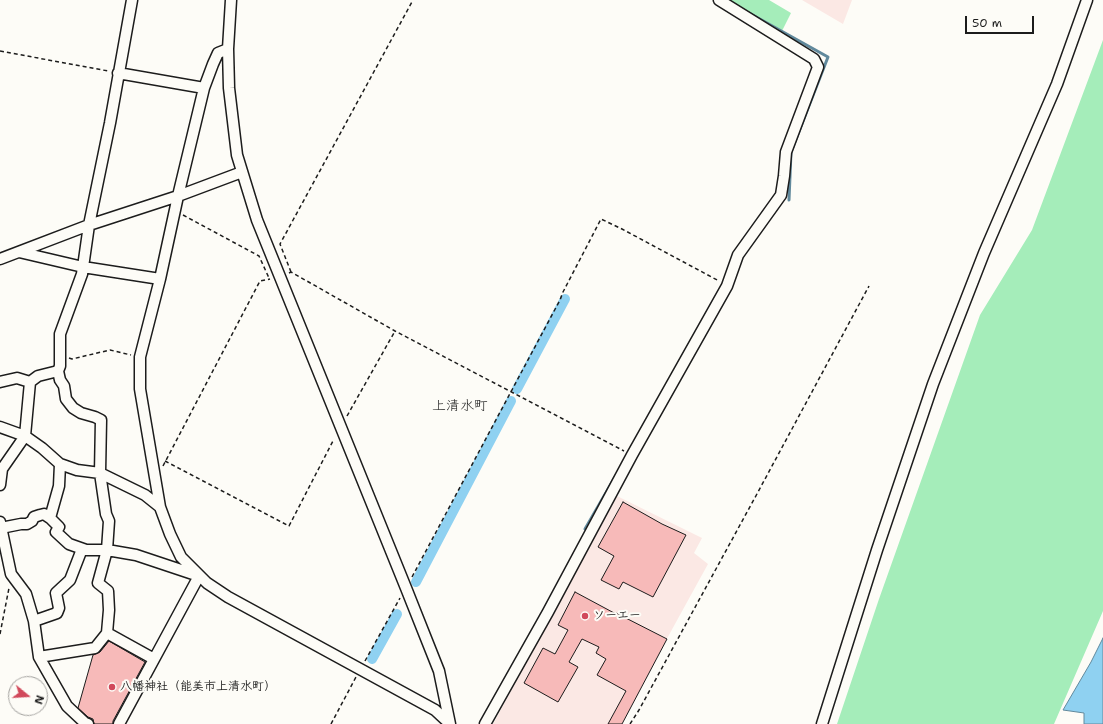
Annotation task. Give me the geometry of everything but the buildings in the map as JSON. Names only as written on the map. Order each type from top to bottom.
[{"type":"street","points":[[39,657],[95,648],[107,633],[109,610],[108,591],[98,583],[107,550],[109,521],[106,514],[100,473],[101,420],[81,413],[73,408],[66,399],[64,386],[60,380],[58,371],[60,366],[60,334],[82,274],[132,0]]},
{"type":"street","points":[[231,0],[228,49],[229,88],[237,155],[242,172],[257,220],[439,671],[450,724]]},
{"type":"street","points":[[485,724],[562,586],[632,455],[727,286],[738,255],[780,194],[784,176],[786,152],[818,68],[814,58],[719,0]]},
{"type":"street","points":[[822,724],[876,550],[934,384],[984,253],[1056,84],[1087,0]]},
{"type":"street","points":[[228,49],[218,53],[204,88],[160,279],[140,357],[140,389],[160,507],[175,546],[181,557],[207,583],[228,597],[435,710],[450,724]]},
{"type":"street","points":[[118,73],[204,88]]},
{"type":"street","points":[[0,259],[242,172]]},
{"type":"street","points":[[19,252],[83,267],[160,279]]},
{"type":"street","points":[[0,485],[1,468],[25,436],[30,382],[38,376],[58,371]]},
{"type":"street","points":[[0,382],[17,378],[30,382]]},
{"type":"street","points":[[0,427],[25,436],[42,448],[60,464],[77,470],[100,473],[145,495],[160,507]]},
{"type":"street","points":[[50,518],[59,486],[60,464]]},
{"type":"street","points":[[88,724],[67,706],[39,657],[34,621],[26,594],[11,574],[2,542],[1,525],[27,524],[32,521],[34,517],[44,514],[59,527],[56,532],[69,544],[86,550],[107,550],[136,555],[199,576]]},
{"type":"street","points":[[34,621],[57,613],[59,608],[56,592],[70,580],[82,549]]},
{"type":"street","points":[[119,724],[199,576]]},
{"type":"street","points":[[107,633],[154,659]]},
{"type":"path","points":[[413,0],[280,244],[291,272],[395,331],[632,455]]},
{"type":"path","points":[[0,51],[118,73]]},
{"type":"path","points":[[175,210],[258,256],[269,279]]},
{"type":"path","points":[[331,724],[406,588],[560,300],[601,219],[727,286]]},
{"type":"path","points":[[156,479],[260,281],[280,277],[291,272]]},
{"type":"path","points":[[630,724],[869,286]]},
{"type":"path","points":[[165,461],[289,526],[341,427],[395,331]]},
{"type":"path","points":[[59,356],[72,359],[110,350],[140,357]]},
{"type":"path","points":[[0,634],[11,574]]},
{"type":"shaded area","points":[[802,0],[852,0],[843,24]]},
{"type":"shaded area","name":"ソーエー","points":[[617,496],[702,538],[694,553],[708,564],[620,724],[493,724]]},
{"type":"green space","points":[[727,0],[769,0],[791,13],[782,31]]},
{"type":"green space","points":[[1103,40],[1103,611],[1054,724],[837,724],[879,599],[980,315],[1032,230]]},
{"type":"water","points":[[1103,638],[1103,724],[1084,724],[1084,713],[1063,710]]},
{"type":"waterway","points":[[749,13],[828,57],[791,152],[789,200]]},
{"type":"waterway","points":[[517,389],[565,299]]},
{"type":"waterway","points":[[416,582],[511,401]]},
{"type":"waterway","points":[[585,529],[615,477]]},
{"type":"waterway","points":[[372,659],[397,614]]},
{"type":"place","name":"ソーエー","points":[[585,616]]},
{"type":"place","name":"八幡神社（能美市上清水町）","points":[[112,687]]},
{"type":"district","name":"上清水町","points":[[460,406]]}]
